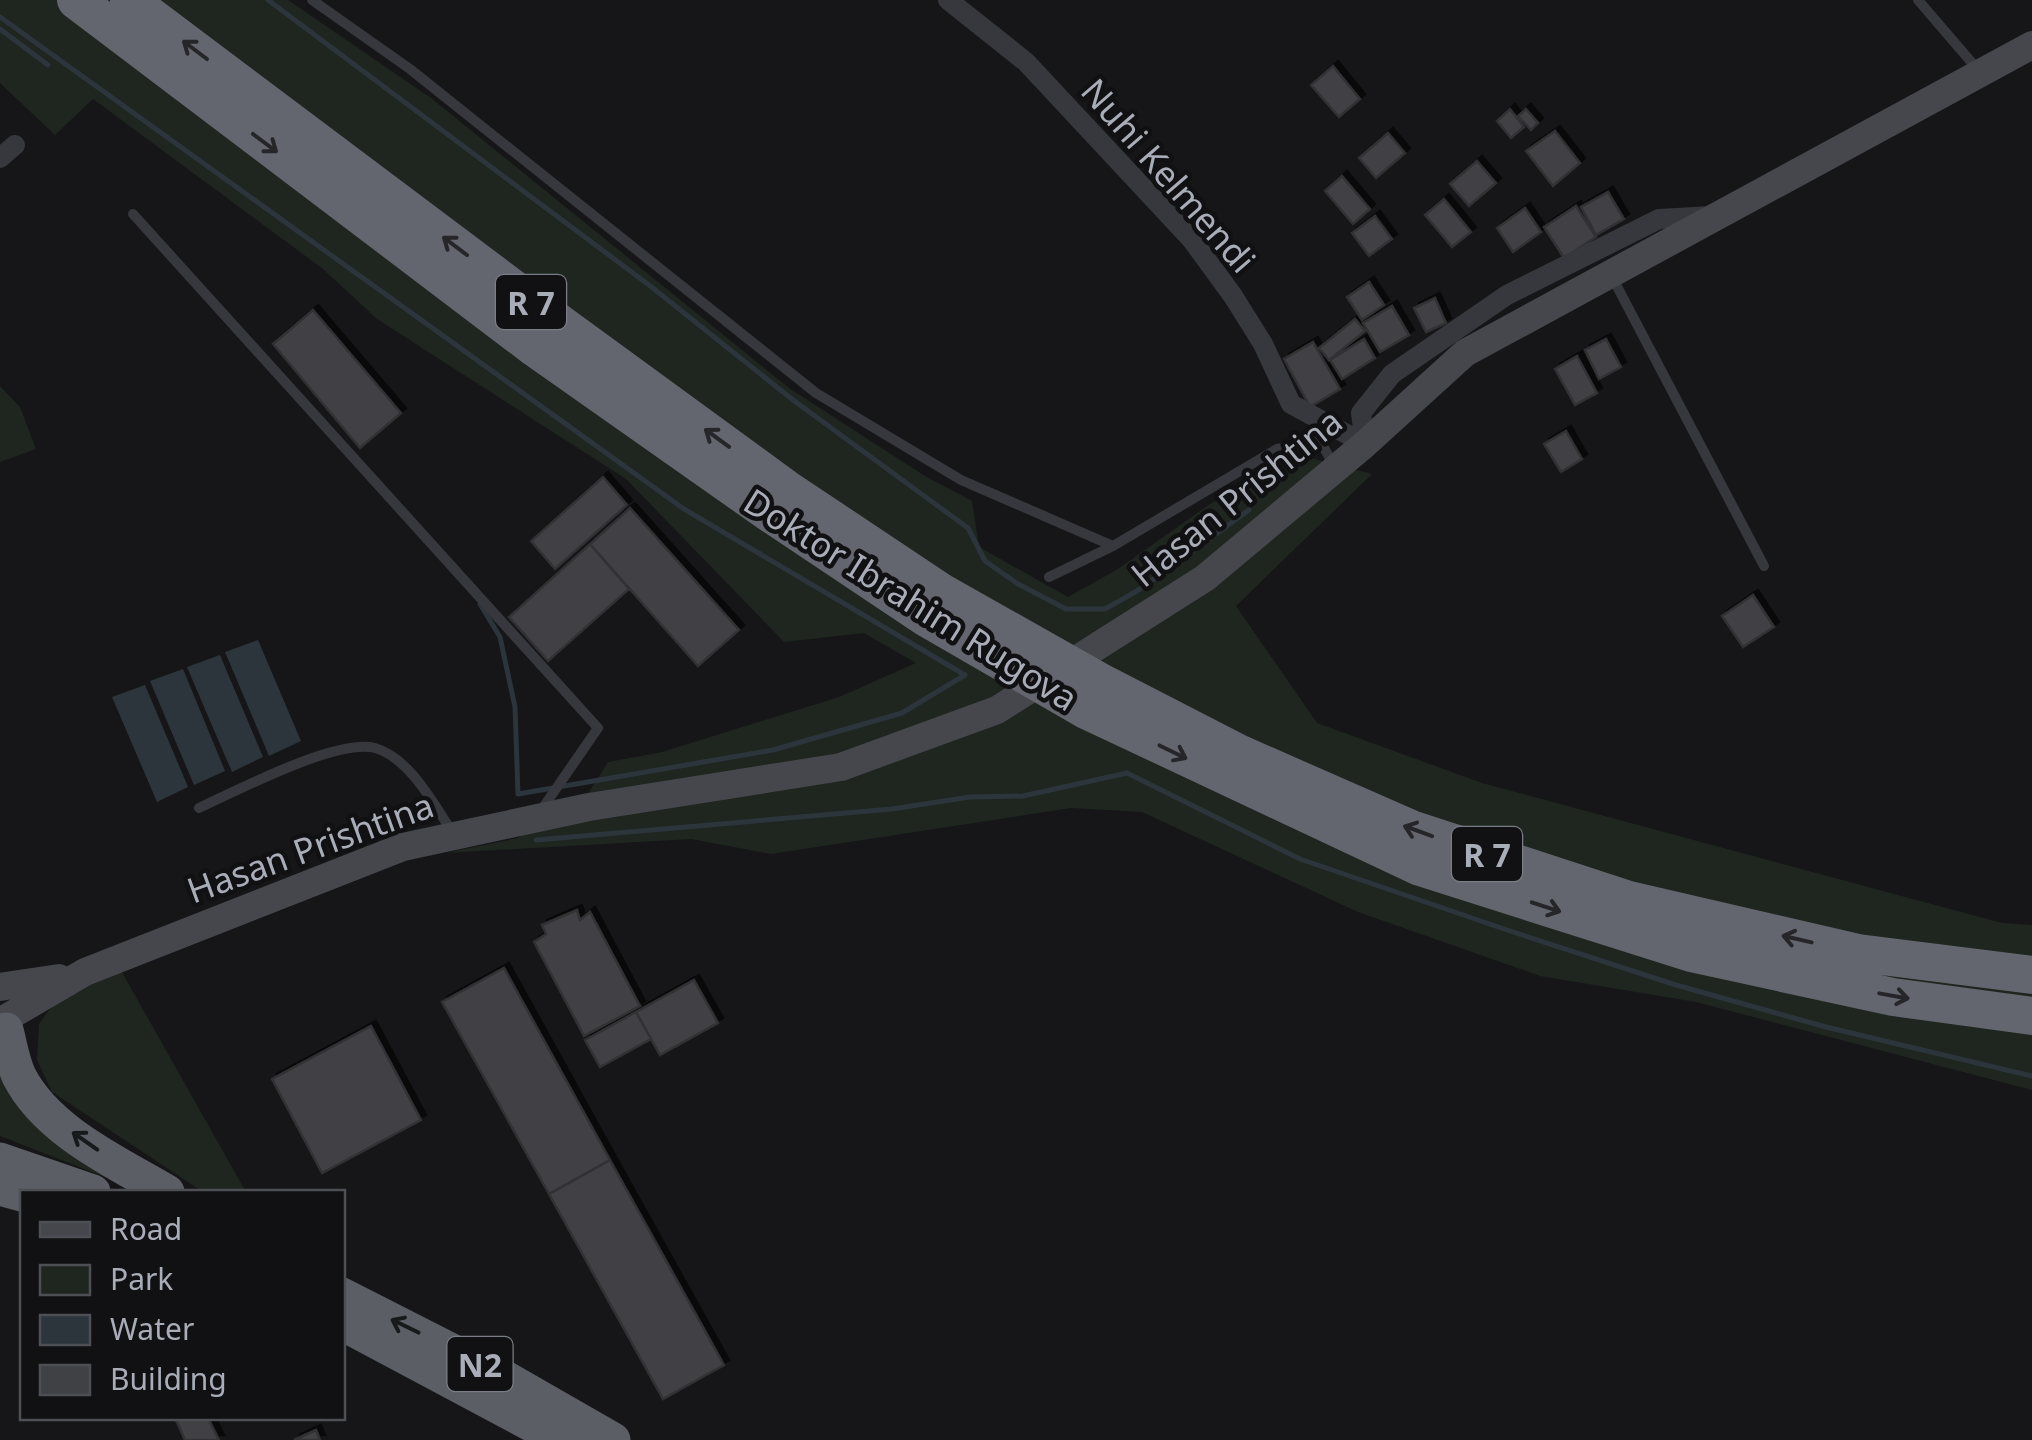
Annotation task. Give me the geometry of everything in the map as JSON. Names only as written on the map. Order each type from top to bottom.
[{"type":"highway","name":"Doktor Ibrahim Rugova","points":[[76,0],[535,348],[768,512],[1095,697],[1420,867],[1692,954],[1893,997],[2032,1016]]},
{"type":"highway","name":"Doktor Ibrahim Rugova","points":[[129,0],[788,490],[933,605]]},
{"type":"highway","name":"Doktor Ibrahim Rugova","points":[[1095,697],[1238,753],[1411,829],[1629,900],[1858,953],[2032,974]]},
{"type":"highway","points":[[3,1013],[17,1070],[43,1108],[84,1142],[164,1190]]},
{"type":"highway","points":[[0,1160],[87,1190]]},
{"type":"highway","name":"N2","points":[[345,1297],[506,1378],[614,1440]]},
{"type":"highway","name":"N2","points":[[345,1325],[546,1436]]},
{"type":"main road","name":"Hasan Prishtina","points":[[3,1013],[85,972],[402,848],[589,807],[841,767],[998,710],[1205,578],[1466,353],[2032,45]]},
{"type":"street","name":"Nuhi Kelmendi","points":[[948,0],[1026,62],[1192,240],[1262,344],[1291,404],[1365,444]]},
{"type":"street","points":[[1365,444],[1361,413],[1392,374],[1507,295],[1659,219],[1717,216]]},
{"type":"lane","points":[[312,0],[410,70],[816,393],[961,480],[1113,546]]},
{"type":"lane","points":[[1918,0],[1980,72]]},
{"type":"lane","points":[[133,214],[598,728],[536,818]]},
{"type":"lane","points":[[1610,274],[1764,566]]},
{"type":"lane","points":[[1049,577],[1113,546],[1277,449],[1320,441],[1336,468]]},
{"type":"lane","points":[[199,808],[306,761],[341,750],[374,748],[399,762],[454,834]]},
{"type":"green space","points":[[0,0],[288,0],[431,98],[789,388],[925,476],[972,501],[979,547],[1068,597],[1118,569],[1210,504],[1303,456],[1372,474],[1236,606],[1317,723],[1482,783],[2002,923],[2032,925],[2032,1090],[1696,1002],[1540,976],[1358,912],[1142,812],[1071,808],[771,854],[691,839],[445,853],[518,838],[589,792],[608,762],[662,752],[839,697],[916,663],[864,633],[784,642],[626,479],[377,319],[323,269],[93,99],[55,135],[0,83]]},
{"type":"green space","points":[[0,386],[20,407],[36,449],[0,462]]},
{"type":"green space","points":[[119,967],[245,1190],[200,1190],[52,1092],[37,1060],[39,1024],[62,992]]},
{"type":"green space","points":[[0,1074],[141,1190],[138,1190],[0,1136]]},
{"type":"water","points":[[258,640],[301,741],[269,756],[225,652]]},
{"type":"water","points":[[220,655],[263,757],[232,772],[187,667]]},
{"type":"water","points":[[183,669],[225,771],[194,785],[150,681]]},
{"type":"water","points":[[145,685],[188,787],[157,802],[112,697]]},
{"type":"building","points":[[1333,66],[1360,99],[1339,117],[1311,85]]},
{"type":"building","points":[[1510,109],[1524,127],[1511,138],[1497,121]]},
{"type":"building","points":[[1526,109],[1538,123],[1531,130],[1518,116]]},
{"type":"building","points":[[1555,131],[1580,163],[1553,186],[1526,151]]},
{"type":"building","points":[[1388,133],[1405,153],[1376,178],[1359,158]]},
{"type":"building","points":[[1477,161],[1496,183],[1469,206],[1450,184]]},
{"type":"building","points":[[1342,176],[1370,209],[1353,224],[1325,191]]},
{"type":"building","points":[[1608,192],[1624,219],[1596,235],[1581,207]]},
{"type":"building","points":[[1444,199],[1471,232],[1452,247],[1425,215]]},
{"type":"building","points":[[1576,206],[1596,237],[1564,258],[1544,227]]},
{"type":"building","points":[[1525,208],[1541,232],[1513,252],[1497,228]]},
{"type":"building","points":[[1375,216],[1392,239],[1369,256],[1352,233]]},
{"type":"building","points":[[1369,282],[1384,305],[1362,320],[1347,297]]},
{"type":"building","points":[[1435,298],[1446,323],[1426,332],[1414,308]]},
{"type":"building","points":[[1392,306],[1409,335],[1380,352],[1363,323]]},
{"type":"building","points":[[313,310],[401,413],[360,448],[273,344]]},
{"type":"building","points":[[1355,319],[1365,331],[1329,360],[1319,348]]},
{"type":"building","points":[[1364,339],[1375,358],[1342,379],[1330,360]]},
{"type":"building","points":[[1606,339],[1621,367],[1599,379],[1585,350]]},
{"type":"building","points":[[1313,342],[1340,389],[1310,407],[1284,359]]},
{"type":"building","points":[[1577,356],[1597,393],[1575,405],[1555,369]]},
{"type":"building","points":[[1566,431],[1582,459],[1561,472],[1544,444]]},
{"type":"building","points":[[603,477],[627,505],[555,569],[531,541]]},
{"type":"building","points":[[630,508],[739,630],[698,666],[590,544]]},
{"type":"building","points":[[590,544],[629,589],[548,661],[509,617]]},
{"type":"building","points":[[1753,595],[1774,627],[1743,647],[1722,616]]},
{"type":"building","points":[[577,910],[580,920],[590,912],[640,1006],[584,1036],[534,942],[546,934],[542,925]]},
{"type":"building","points":[[504,968],[610,1160],[549,1194],[442,1002]]},
{"type":"building","points":[[694,980],[718,1023],[660,1055],[636,1012]]},
{"type":"building","points":[[636,1012],[651,1039],[600,1067],[585,1040]]},
{"type":"building","points":[[371,1026],[421,1120],[322,1173],[272,1079]]},
{"type":"building","points":[[610,1160],[724,1365],[663,1399],[549,1194]]},
{"type":"building","points":[[176,1420],[209,1420],[219,1440],[185,1440]]},
{"type":"building","points":[[316,1430],[320,1440],[294,1440]]},
{"type":"waterway","points":[[268,0],[649,285],[793,400],[968,528],[985,561],[1066,609],[1105,609],[1137,591],[1249,510]]},
{"type":"waterway","points":[[0,17],[684,509],[965,675],[902,713],[773,750],[518,794],[515,707],[500,637],[480,604]]},
{"type":"waterway","points":[[0,29],[48,65]]},
{"type":"waterway","points":[[536,840],[892,809],[970,797],[1023,796],[1127,773],[1300,859],[1510,931],[1676,985],[1826,1027],[2032,1076]]}]
